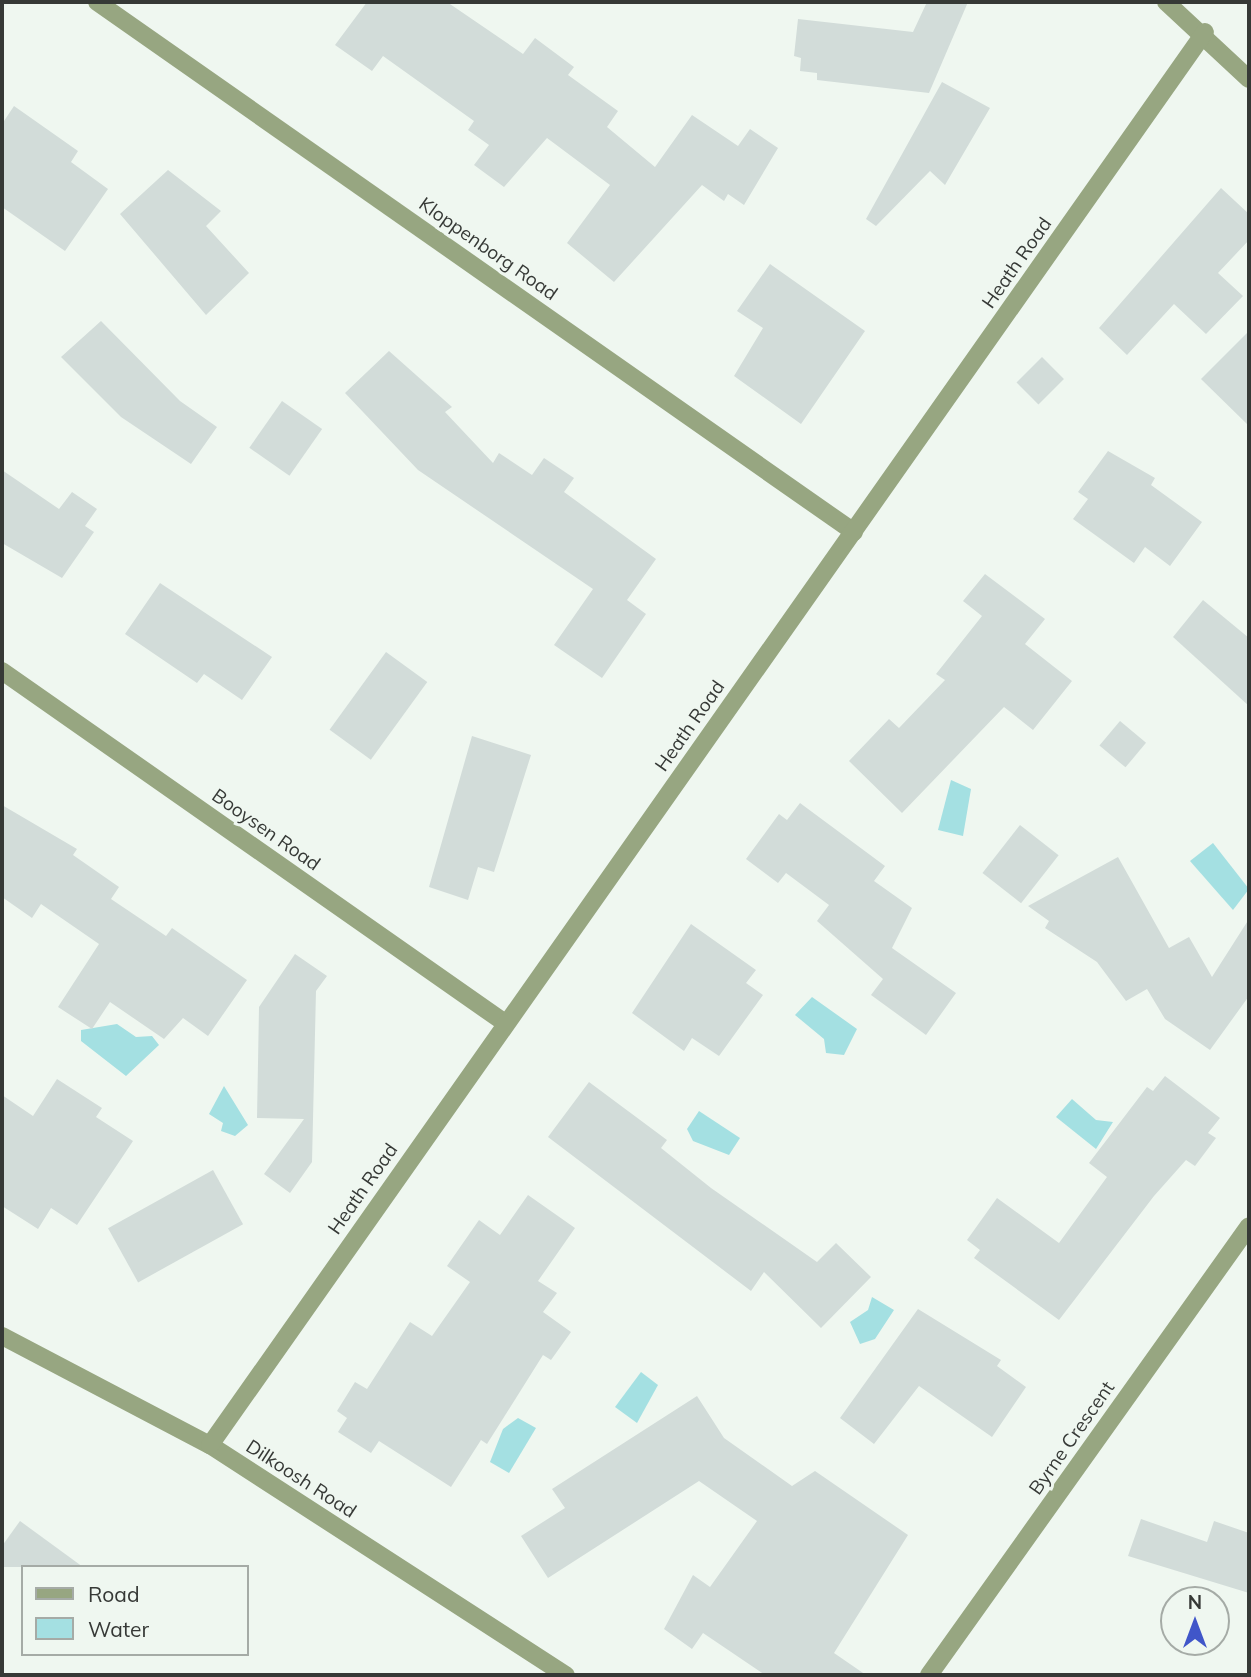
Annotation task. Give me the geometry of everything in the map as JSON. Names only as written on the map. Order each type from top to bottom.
[{"type":"street","name":"Kloppenborg Road","points":[[97,2],[854,532]]},
{"type":"street","points":[[1166,2],[1205,32],[1249,79]]},
{"type":"street","name":"Heath Road","points":[[210,1444],[1205,32]]},
{"type":"street","name":"Booysen Road","points":[[2,671],[505,1023]]},
{"type":"street","name":"Byrne Crescent","points":[[929,1675],[1249,1226]]},
{"type":"street","name":"Dilkoosh Road","points":[[2,1336],[210,1444],[566,1675]]},
{"type":"water","points":[[951,780],[971,789],[963,836],[938,830]]},
{"type":"water","points":[[1213,843],[1249,889],[1233,910],[1190,861]]},
{"type":"water","points":[[812,997],[857,1029],[844,1055],[826,1053],[824,1039],[795,1015]]},
{"type":"water","points":[[117,1024],[136,1037],[152,1036],[159,1045],[126,1076],[81,1041],[81,1030]]},
{"type":"water","points":[[224,1086],[248,1125],[235,1136],[221,1131],[223,1123],[209,1114]]},
{"type":"water","points":[[1072,1099],[1096,1120],[1113,1122],[1096,1149],[1056,1117]]},
{"type":"water","points":[[699,1111],[740,1138],[729,1155],[693,1141],[687,1129]]},
{"type":"water","points":[[872,1297],[894,1310],[875,1339],[860,1344],[850,1322],[868,1310]]},
{"type":"water","points":[[641,1372],[658,1385],[637,1423],[615,1407]]},
{"type":"water","points":[[518,1418],[536,1428],[509,1473],[490,1462],[503,1429]]},
{"type":"building","points":[[367,2],[447,2],[523,54],[535,38],[574,67],[568,75],[618,111],[607,127],[655,167],[692,115],[738,146],[750,129],[778,148],[744,205],[728,194],[724,201],[702,185],[614,282],[567,243],[610,185],[547,138],[504,187],[474,165],[489,145],[468,130],[474,121],[383,56],[372,71],[335,45]]},
{"type":"building","points":[[927,2],[968,2],[929,93],[817,80],[817,73],[800,71],[801,58],[794,56],[798,19],[913,32]]},
{"type":"building","points":[[942,82],[990,108],[945,185],[930,171],[876,226],[866,219]]},
{"type":"building","points":[[14,106],[78,151],[71,162],[108,189],[65,251],[2,207],[2,124]]},
{"type":"building","points":[[168,170],[221,211],[206,226],[249,273],[206,315],[120,214]]},
{"type":"building","points":[[1221,188],[1249,214],[1249,240],[1218,273],[1243,296],[1206,334],[1174,304],[1127,355],[1099,328]]},
{"type":"building","points":[[770,264],[865,331],[801,424],[734,376],[763,328],[737,311]]},
{"type":"building","points":[[101,321],[180,401],[217,427],[191,464],[121,417],[61,357]]},
{"type":"building","points":[[1249,331],[1249,426],[1201,379]]},
{"type":"building","points":[[389,351],[452,407],[445,412],[493,463],[499,453],[532,475],[544,458],[574,478],[564,492],[656,559],[627,600],[646,614],[602,678],[554,645],[593,589],[418,470],[345,393]]},
{"type":"building","points":[[1042,357],[1064,379],[1038,404],[1017,382]]},
{"type":"building","points":[[282,401],[322,429],[289,476],[249,448]]},
{"type":"building","points":[[1108,451],[1155,478],[1151,485],[1202,522],[1170,566],[1145,547],[1134,563],[1073,519],[1088,499],[1078,492]]},
{"type":"building","points":[[2,470],[59,509],[72,492],[97,509],[85,526],[94,532],[62,578],[2,543]]},
{"type":"building","points":[[985,574],[1045,619],[1025,644],[1072,681],[1033,730],[1004,707],[902,813],[849,761],[889,719],[899,728],[945,680],[936,674],[982,616],[963,601]]},
{"type":"building","points":[[160,583],[272,657],[242,700],[204,674],[197,683],[125,634]]},
{"type":"building","points":[[1203,600],[1249,638],[1249,706],[1173,637]]},
{"type":"building","points":[[386,652],[427,682],[371,760],[330,730]]},
{"type":"building","points":[[1120,721],[1146,743],[1125,767],[1099,746]]},
{"type":"building","points":[[472,736],[531,755],[494,872],[478,867],[468,900],[429,887]]},
{"type":"building","points":[[800,803],[885,866],[874,881],[912,908],[892,948],[956,993],[926,1035],[871,995],[883,979],[817,921],[829,905],[786,873],[778,883],[746,859],[779,814],[787,820]]},
{"type":"building","points":[[2,805],[77,849],[73,855],[119,887],[111,899],[166,936],[172,928],[247,980],[208,1036],[183,1018],[164,1039],[110,1002],[92,1029],[58,1007],[99,944],[41,904],[32,918],[2,897]]},
{"type":"building","points":[[1020,825],[1059,855],[1021,903],[982,873]]},
{"type":"building","points":[[1118,857],[1169,948],[1189,937],[1212,977],[1249,919],[1249,996],[1210,1050],[1165,1019],[1147,989],[1126,1001],[1097,962],[1045,928],[1049,921],[1028,906]]},
{"type":"building","points":[[691,924],[756,970],[746,983],[763,995],[719,1056],[692,1038],[684,1051],[632,1013]]},
{"type":"building","points":[[295,954],[327,976],[316,991],[312,1162],[290,1193],[264,1174],[304,1119],[257,1118],[259,1007]]},
{"type":"building","points":[[1165,1076],[1220,1118],[1208,1133],[1216,1138],[1195,1166],[1186,1160],[1154,1196],[1059,1320],[974,1258],[980,1250],[967,1240],[997,1198],[1059,1243],[1107,1177],[1089,1163],[1147,1087],[1153,1091]]},
{"type":"building","points":[[57,1079],[102,1108],[96,1117],[133,1141],[77,1225],[51,1208],[38,1229],[2,1206],[2,1095],[33,1116]]},
{"type":"building","points":[[589,1082],[667,1140],[661,1148],[711,1188],[817,1262],[836,1243],[871,1277],[821,1328],[764,1272],[751,1291],[548,1137]]},
{"type":"building","points":[[213,1170],[243,1224],[138,1282],[108,1228]]},
{"type":"building","points":[[528,1195],[575,1228],[538,1281],[557,1293],[543,1312],[571,1332],[551,1360],[543,1355],[487,1444],[481,1440],[451,1487],[379,1441],[371,1453],[338,1432],[347,1418],[337,1411],[355,1382],[367,1389],[410,1322],[432,1336],[470,1282],[447,1266],[479,1220],[500,1235]]},
{"type":"building","points":[[918,1309],[1001,1360],[997,1366],[1026,1387],[992,1437],[919,1386],[874,1444],[840,1418]]},
{"type":"building","points":[[697,1396],[724,1438],[792,1486],[815,1471],[908,1535],[834,1653],[866,1675],[765,1675],[703,1633],[692,1649],[664,1629],[693,1575],[710,1587],[757,1521],[699,1481],[548,1578],[521,1536],[565,1508],[552,1489]]},
{"type":"building","points":[[1141,1519],[1207,1542],[1214,1521],[1249,1533],[1249,1593],[1230,1586],[1128,1556]]},
{"type":"building","points":[[20,1521],[80,1565],[2,1567],[2,1546]]}]
